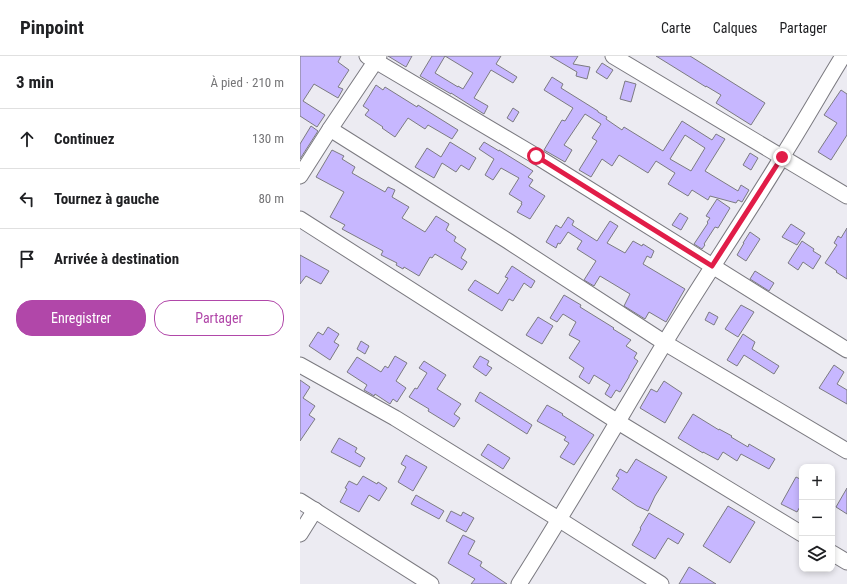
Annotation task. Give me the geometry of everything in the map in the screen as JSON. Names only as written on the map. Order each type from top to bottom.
[{"type":"street","points":[[613,56],[847,196]]},
{"type":"street","points":[[519,584],[560,520],[712,266],[782,157],[843,56]]},
{"type":"street","points":[[300,176],[374,58],[536,156],[847,350]]},
{"type":"street","points":[[330,129],[508,241],[665,343],[847,451]]},
{"type":"street","points":[[300,219],[618,422],[799,532]]},
{"type":"street","points":[[300,365],[395,418],[661,584]]},
{"type":"street","points":[[300,501],[431,584]]},
{"type":"street","points":[[300,534],[315,510]]},
{"type":"street","points":[[835,555],[847,562]]},
{"type":"building","points":[[300,56],[341,56],[338,62],[349,70],[338,87],[343,89],[338,98],[314,84],[303,101],[325,115],[317,127],[300,116]]},
{"type":"building","points":[[388,56],[412,56],[406,67]]},
{"type":"building","points":[[432,56],[445,56],[501,56],[496,64],[517,77],[513,83],[491,70],[474,98],[488,106],[484,114],[451,93],[420,76]],"holes":[[[445,56],[473,73],[463,89],[435,73]]]},
{"type":"building","points":[[550,56],[578,56],[573,64],[590,67],[587,79],[576,76],[577,72]]},
{"type":"building","points":[[656,56],[690,56],[765,103],[751,125],[716,103],[721,95]]},
{"type":"building","points":[[602,63],[613,70],[607,79],[596,72]]},
{"type":"building","points":[[552,77],[563,84],[561,88],[607,117],[606,119],[622,130],[624,127],[663,151],[682,121],[712,140],[716,134],[725,139],[705,171],[738,191],[741,185],[749,190],[742,202],[738,200],[736,203],[710,196],[708,200],[692,190],[688,196],[668,184],[675,173],[656,161],[648,173],[619,155],[612,166],[602,159],[591,177],[579,170],[597,141],[592,138],[601,124],[585,114],[564,145],[572,150],[565,162],[544,150],[562,120],[565,121],[573,108],[544,90]],"holes":[[[685,135],[705,148],[691,171],[670,159]]]},
{"type":"building","points":[[625,81],[636,84],[631,102],[620,99]]},
{"type":"building","points":[[376,85],[383,90],[385,87],[417,107],[418,105],[458,130],[452,139],[428,125],[425,129],[408,118],[395,137],[365,115],[369,110],[363,106]]},
{"type":"building","points":[[841,90],[847,94],[847,135],[831,160],[818,152],[837,123],[824,115]]},
{"type":"building","points":[[513,108],[519,112],[513,122],[507,118]]},
{"type":"building","points":[[311,126],[318,131],[300,159],[300,144]]},
{"type":"building","points":[[450,142],[476,158],[469,170],[461,165],[456,172],[442,163],[434,178],[415,167],[427,148],[441,157]]},
{"type":"building","points":[[484,142],[533,171],[528,177],[533,180],[529,186],[545,196],[530,219],[517,212],[522,202],[509,194],[519,178],[501,168],[493,180],[485,175],[494,159],[479,149]]},
{"type":"building","points":[[332,150],[344,156],[342,159],[355,167],[352,173],[385,192],[388,187],[395,190],[392,197],[409,207],[402,218],[425,232],[436,216],[449,224],[446,230],[456,237],[454,241],[466,249],[461,258],[467,262],[462,270],[435,254],[432,258],[430,257],[419,276],[404,267],[403,269],[396,265],[397,263],[381,255],[383,251],[342,229],[345,225],[330,217],[344,192],[316,177]]},
{"type":"building","points":[[750,153],[758,158],[751,170],[743,165]]},
{"type":"building","points":[[717,199],[730,208],[718,228],[715,227],[702,249],[694,244],[708,223],[707,222],[710,218],[706,216]]},
{"type":"building","points":[[680,213],[688,218],[681,230],[672,225]]},
{"type":"building","points":[[568,217],[574,221],[572,225],[597,241],[610,221],[618,226],[607,243],[625,253],[633,241],[642,246],[643,244],[654,251],[651,258],[647,256],[643,264],[685,289],[666,322],[649,312],[645,319],[624,306],[630,294],[600,276],[594,286],[584,280],[596,261],[577,249],[582,241],[568,232],[560,244],[558,243],[556,248],[546,242],[556,225],[561,228]]},
{"type":"building","points":[[791,224],[805,233],[797,245],[782,237]]},
{"type":"building","points":[[847,228],[847,279],[825,263],[837,245],[834,243],[838,236],[841,238]]},
{"type":"building","points":[[750,232],[760,239],[746,261],[737,255]]},
{"type":"building","points":[[802,241],[821,256],[813,269],[803,262],[798,270],[788,263]]},
{"type":"building","points":[[300,255],[329,271],[321,284],[306,276],[300,284]]},
{"type":"building","points":[[512,266],[535,281],[531,288],[524,283],[513,301],[509,299],[502,311],[468,290],[475,280],[498,294],[508,278],[505,277]]},
{"type":"building","points":[[755,271],[774,283],[769,291],[750,279]]},
{"type":"building","points":[[564,295],[631,340],[626,346],[637,353],[634,358],[638,361],[629,377],[620,392],[616,390],[611,398],[605,394],[610,385],[594,375],[589,384],[579,377],[584,368],[569,358],[580,341],[569,335],[576,322],[563,314],[557,322],[550,318]]},
{"type":"building","points":[[741,305],[754,312],[738,337],[725,329]]},
{"type":"building","points":[[709,312],[718,317],[714,325],[705,320]]},
{"type":"building","points":[[538,317],[553,326],[542,344],[526,335]]},
{"type":"building","points":[[328,327],[339,334],[334,342],[339,345],[330,360],[309,346],[318,332],[323,335]]},
{"type":"building","points":[[743,334],[755,342],[752,349],[779,366],[774,374],[744,355],[737,366],[727,360]]},
{"type":"building","points":[[361,341],[369,346],[365,354],[357,349]]},
{"type":"building","points":[[395,356],[407,363],[396,381],[406,388],[397,402],[393,399],[390,404],[375,394],[374,396],[364,390],[367,385],[347,372],[357,357],[381,372],[385,366],[388,368]]},
{"type":"building","points":[[480,356],[489,361],[487,365],[492,368],[486,376],[473,367]]},
{"type":"building","points":[[424,361],[446,375],[437,389],[461,404],[454,414],[460,418],[454,427],[409,397],[415,388],[417,389],[427,373],[419,368]]},
{"type":"building","points":[[834,365],[844,372],[837,384],[847,390],[847,404],[819,388]]},
{"type":"building","points":[[300,380],[310,387],[303,398],[315,406],[309,415],[315,419],[300,441]]},
{"type":"building","points":[[664,381],[682,393],[665,423],[640,408],[651,389],[657,392]]},
{"type":"building","points":[[480,392],[532,425],[527,434],[475,401]]},
{"type":"building","points":[[547,405],[594,435],[574,465],[560,457],[569,443],[564,440],[566,437],[537,421]]},
{"type":"building","points":[[693,414],[732,436],[731,437],[748,447],[749,444],[775,459],[769,469],[741,454],[737,461],[723,452],[718,460],[678,438]]},
{"type":"building","points":[[339,438],[357,448],[355,452],[365,458],[360,467],[331,452]]},
{"type":"building","points":[[488,444],[510,458],[503,469],[481,455]]},
{"type":"building","points":[[406,455],[427,467],[413,491],[398,482],[406,467],[401,464]]},
{"type":"building","points":[[636,459],[667,477],[655,496],[648,511],[637,506],[612,489],[619,478],[616,476],[620,469],[627,473]]},
{"type":"building","points":[[363,476],[377,484],[378,482],[387,488],[379,501],[369,495],[359,512],[340,502],[347,489],[345,488],[349,481],[357,485]]},
{"type":"building","points":[[796,477],[799,478],[799,508],[797,512],[781,504]]},
{"type":"building","points":[[847,488],[847,514],[836,507]]},
{"type":"building","points":[[416,495],[444,511],[439,519],[411,504]]},
{"type":"building","points":[[728,506],[755,522],[730,563],[703,546]]},
{"type":"building","points":[[451,511],[461,516],[463,512],[474,518],[466,532],[446,521]]},
{"type":"building","points":[[649,513],[684,534],[678,544],[668,538],[655,559],[632,545]]},
{"type":"building","points":[[463,535],[475,541],[468,554],[482,562],[480,566],[507,584],[471,584],[475,579],[448,563]]},
{"type":"building","points":[[689,567],[716,584],[679,584]]},
{"type":"route","points":[[536,156],[712,266],[782,157]]}]
